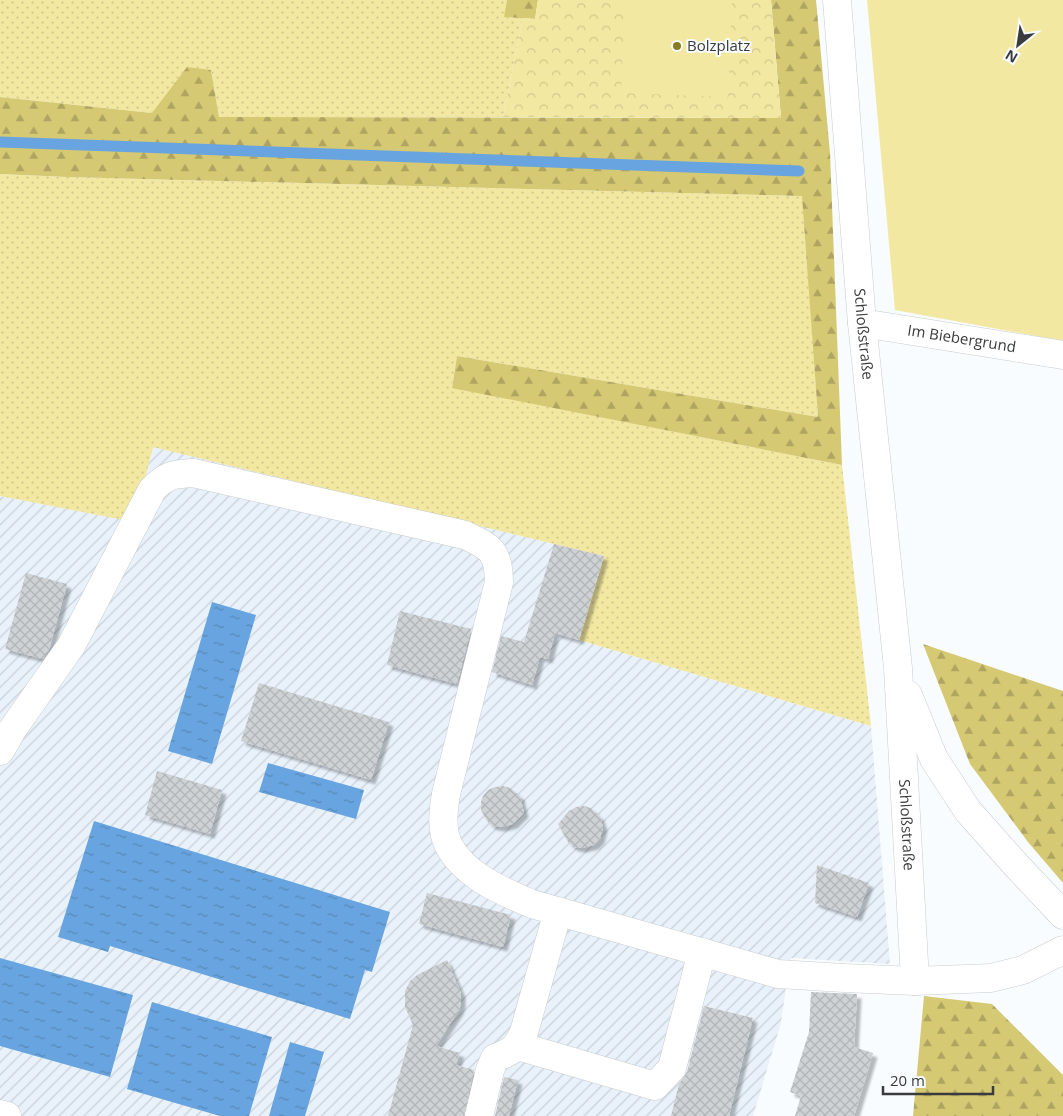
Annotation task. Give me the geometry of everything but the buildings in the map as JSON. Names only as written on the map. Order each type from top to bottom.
[{"type":"street","name":"Schloßstraße","points":[[837,0],[862,323],[898,668],[915,981]]},
{"type":"street","name":"Im Biebergrund","points":[[862,323],[1063,356]]},
{"type":"street","points":[[0,751],[12,730],[71,646],[152,490],[161,480],[174,474],[193,473],[465,535],[484,544],[494,553],[498,566],[499,582],[446,794],[443,814],[444,830],[448,844],[455,855],[464,866],[503,892],[532,904],[778,974],[915,981],[991,978],[1023,970],[1063,950]]},
{"type":"street","name":"Schloßstraße","points":[[898,668],[914,714],[934,759],[968,811],[1016,866],[1063,915]]},
{"type":"street","points":[[479,1116],[490,1070],[495,1058],[506,1054],[518,1046],[524,1032],[558,911]]},
{"type":"street","points":[[518,1046],[655,1086],[672,1068],[702,952]]},
{"type":"street","points":[[0,1114],[7,1116]]},
{"type":"shaded area","points":[[153,446],[604,556],[579,640],[871,726],[890,964],[790,958],[781,1023],[753,1116],[0,1116],[0,496],[133,521]]},
{"type":"green space","points":[[0,0],[507,0],[505,17],[523,18],[503,117],[219,117],[211,70],[152,113],[0,97]]},
{"type":"green space","points":[[507,0],[538,0],[535,19],[504,17]]},
{"type":"green space","points":[[538,0],[771,0],[781,118],[503,117],[523,18],[535,19]]},
{"type":"green space","name":"Bolzplatz","points":[[625,0],[732,0],[728,97],[621,93]]},
{"type":"green space","points":[[771,0],[816,0],[830,153],[842,465],[452,388],[457,356],[818,417],[802,196],[0,174],[0,97],[152,113],[187,67],[211,70],[219,117],[781,118]]},
{"type":"green space","points":[[867,0],[1063,0],[1063,341],[895,310]]},
{"type":"green space","points":[[0,174],[803,196],[818,417],[457,356],[452,387],[842,465],[871,726],[579,640],[604,556],[153,447],[134,522],[0,496]]},
{"type":"green space","points":[[923,644],[1063,691],[1063,883],[1028,842],[970,764]]},
{"type":"green space","points":[[924,996],[992,1004],[1063,1075],[1063,1116],[913,1116]]},
{"type":"water","points":[[212,602],[256,615],[212,764],[168,751]]},
{"type":"water","points":[[268,763],[364,790],[356,819],[259,792]]},
{"type":"water","points":[[94,821],[390,912],[372,972],[365,970],[350,1019],[110,946],[108,952],[58,937]]},
{"type":"water","points":[[0,958],[133,995],[110,1077],[0,1046]]},
{"type":"water","points":[[152,1002],[272,1037],[249,1116],[220,1116],[127,1089]]},
{"type":"water","points":[[290,1042],[324,1052],[305,1116],[269,1116]]},
{"type":"waterway","points":[[0,142],[799,171]]},
{"type":"place","name":"Bolzplatz","points":[[677,46]]}]
